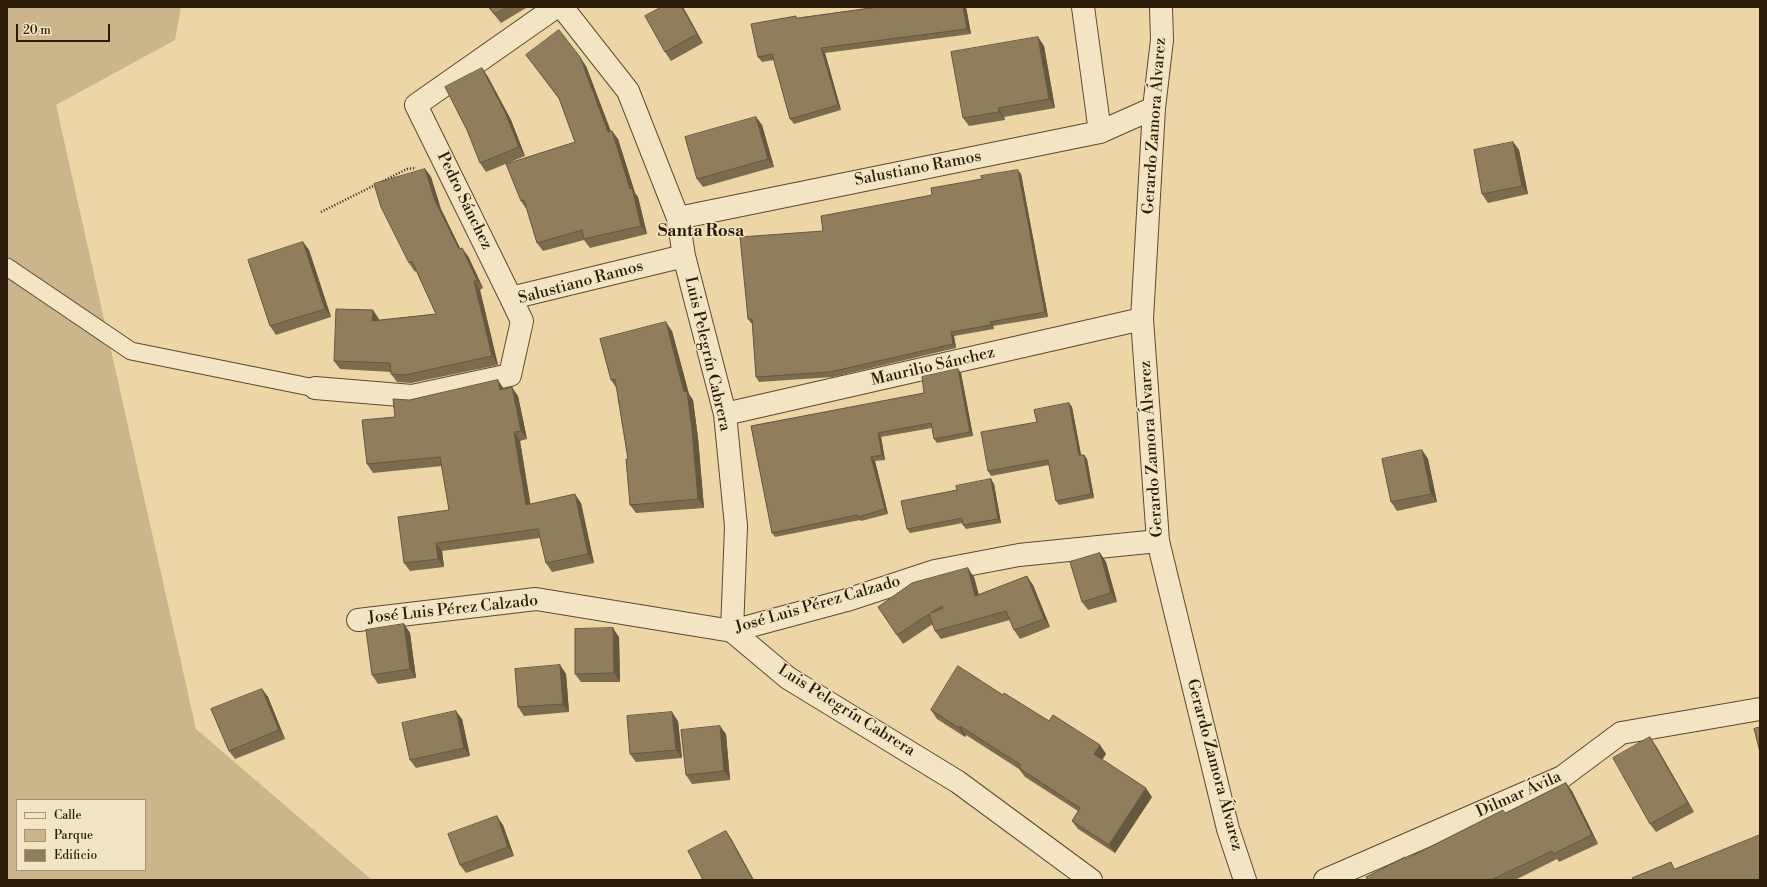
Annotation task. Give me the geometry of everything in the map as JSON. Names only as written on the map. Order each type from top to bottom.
[{"type":"street","name":"Pedro Sánchez","points":[[512,298],[416,105],[556,7]]},
{"type":"street","name":"Luis Pelegrín Cabrera","points":[[562,7],[628,91],[678,218],[684,256],[725,414],[736,526],[732,631],[788,678],[958,782],[1092,880]]},
{"type":"street","points":[[1083,7],[1100,132]]},
{"type":"street","name":"Gerardo Zamora Álvarez","points":[[1161,7],[1162,40],[1154,108],[1142,319],[1158,541],[1228,829],[1246,880]]},
{"type":"street","name":"Salustiano Ramos","points":[[678,218],[1100,132],[1154,108]]},
{"type":"street","name":"Salustiano Ramos","points":[[314,388],[412,396],[510,375],[522,321],[512,298],[684,256]]},
{"type":"street","name":"Maurilio Sánchez","points":[[725,414],[1142,319]]},
{"type":"street","name":"José Luis Pérez Calzado","points":[[358,620],[536,599],[732,631],[847,600],[935,571],[1019,555],[1158,541]]},
{"type":"street","name":"Dilmar Ávila","points":[[1325,880],[1562,777],[1621,734],[1760,709]]},
{"type":"lane","points":[[7,267],[131,351],[314,388]]},
{"type":"path","points":[[321,212],[407,169],[446,164]]},
{"type":"green space","points":[[7,7],[181,7],[175,40],[56,105],[196,729],[372,880],[7,880]]},
{"type":"building","points":[[489,7],[507,7],[495,14]]},
{"type":"building","points":[[662,7],[682,7],[697,34],[665,52],[645,16]]},
{"type":"building","points":[[878,7],[963,7],[967,29],[821,48],[838,105],[790,119],[772,54],[758,57],[751,24],[796,16],[796,18]]},
{"type":"building","points":[[559,30],[580,57],[608,132],[612,131],[630,189],[632,188],[641,226],[584,239],[582,230],[537,243],[524,200],[521,201],[506,164],[575,142],[559,98],[526,55]]},
{"type":"building","points":[[1038,37],[1049,99],[998,108],[999,112],[963,118],[951,52]]},
{"type":"building","points":[[482,68],[505,112],[519,147],[480,163],[467,130],[445,87]]},
{"type":"building","points":[[756,117],[768,159],[697,179],[685,137]]},
{"type":"building","points":[[1513,142],[1522,186],[1482,194],[1474,150]]},
{"type":"building","points":[[425,169],[435,201],[459,249],[462,248],[477,280],[474,281],[492,356],[405,375],[391,374],[390,363],[334,361],[336,309],[373,310],[372,321],[436,314],[412,261],[409,263],[381,207],[374,184]]},
{"type":"building","points":[[1018,170],[1045,312],[990,322],[991,325],[951,332],[953,344],[830,372],[756,377],[752,319],[748,319],[740,237],[823,231],[821,216],[932,195],[931,188],[982,179],[981,176]]},
{"type":"building","points":[[303,242],[325,309],[270,326],[248,260]]},
{"type":"building","points":[[666,322],[684,392],[687,391],[698,499],[630,505],[626,459],[628,459],[615,379],[611,380],[600,339]]},
{"type":"building","points":[[958,369],[970,432],[934,439],[931,423],[878,433],[882,455],[871,457],[885,509],[858,517],[857,515],[772,533],[751,426],[924,393],[922,377]]},
{"type":"building","points":[[498,380],[500,390],[512,387],[521,431],[514,432],[526,505],[575,494],[588,554],[546,563],[538,529],[436,543],[438,559],[404,563],[398,517],[449,510],[440,457],[367,464],[362,420],[395,417],[393,399],[409,400]]},
{"type":"building","points":[[1069,403],[1079,455],[1084,455],[1091,494],[1056,501],[1048,460],[988,471],[981,432],[1037,422],[1034,410]]},
{"type":"building","points":[[1422,450],[1431,494],[1391,502],[1382,459]]},
{"type":"building","points":[[991,479],[998,519],[963,525],[962,518],[907,529],[901,501],[957,490],[956,486]]},
{"type":"building","points":[[1100,553],[1111,593],[1082,602],[1070,562]]},
{"type":"building","points":[[968,568],[975,596],[1027,576],[1044,619],[1014,630],[1006,611],[935,631],[929,614],[897,635],[878,607],[912,583]],"holes":[[[942,606],[943,608],[931,613]]]},
{"type":"building","points":[[404,624],[410,669],[372,675],[366,630]]},
{"type":"building","points":[[613,628],[614,673],[575,674],[575,629]]},
{"type":"building","points":[[560,665],[563,704],[518,707],[515,669]]},
{"type":"building","points":[[958,666],[1003,695],[1004,693],[1049,721],[1053,715],[1100,745],[1094,754],[1146,788],[1109,845],[1072,821],[1080,808],[1019,768],[1021,765],[960,726],[959,728],[931,710]]},
{"type":"building","points":[[262,689],[279,730],[229,751],[211,709]]},
{"type":"building","points":[[456,711],[464,748],[410,760],[402,723]]},
{"type":"building","points":[[672,712],[676,750],[630,754],[627,716]]},
{"type":"building","points":[[720,726],[724,771],[686,775],[681,730]]},
{"type":"building","points":[[1760,727],[1760,752],[1754,729]]},
{"type":"building","points":[[1650,737],[1688,803],[1650,824],[1613,758]]},
{"type":"building","points":[[1566,783],[1592,835],[1553,854],[1552,851],[1491,880],[1368,880],[1366,877],[1405,857],[1406,859],[1503,810],[1505,813]]},
{"type":"building","points":[[497,816],[508,847],[460,865],[448,834]]},
{"type":"building","points":[[726,831],[753,880],[703,880],[688,851]]},
{"type":"building","points":[[1760,835],[1760,880],[1633,880],[1632,878],[1671,862],[1674,869]]},
{"type":"district","name":"Santa Rosa","points":[[701,232]]}]
